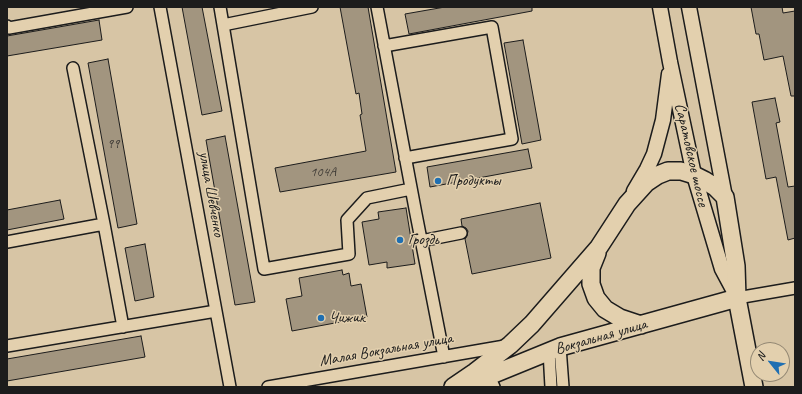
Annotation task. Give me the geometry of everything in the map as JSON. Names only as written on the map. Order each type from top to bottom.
[{"type":"highway","points":[[641,325],[620,318],[605,309],[596,298],[591,284],[591,268],[600,247],[627,204],[646,183],[658,175],[668,171],[682,171],[694,175],[715,187],[725,197]]},
{"type":"highway","name":"Саратовское шоссе","points":[[725,197],[736,266],[737,298],[754,387]]},
{"type":"highway","points":[[453,387],[476,372],[510,345],[532,324],[600,247]]},
{"type":"highway","name":"Вокзальная улица","points":[[469,387],[492,382],[555,349],[737,298]]},
{"type":"main road","name":"Саратовское шоссе","points":[[660,7],[694,175],[722,269],[737,298]]},
{"type":"main road","name":"Саратовское шоссе","points":[[689,7],[725,197]]},
{"type":"main road","points":[[627,204],[654,154],[663,120],[670,62]]},
{"type":"street","points":[[7,26],[9,28],[75,11],[127,7]]},
{"type":"street","name":"улица Шевченко","points":[[160,7],[230,387]]},
{"type":"street","points":[[220,7],[264,269],[349,254],[347,220],[366,198],[411,189]]},
{"type":"street","points":[[223,25],[312,7]]},
{"type":"street","points":[[377,7],[444,357]]},
{"type":"street","points":[[384,46],[492,27],[512,139],[405,158]]},
{"type":"street","points":[[73,68],[123,326]]},
{"type":"street","points":[[7,242],[104,224]]},
{"type":"street","points":[[421,241],[461,233]]},
{"type":"street","points":[[737,298],[795,288]]},
{"type":"street","points":[[7,346],[216,311]]},
{"type":"street","name":"Малая Вокзальная улица","points":[[268,387],[510,345]]},
{"type":"street","points":[[551,387],[555,349]]},
{"type":"street","points":[[555,349],[563,387]]},
{"type":"building","points":[[182,7],[202,7],[222,111],[202,115]]},
{"type":"building","points":[[340,7],[368,7],[396,172],[280,192],[275,168],[366,151],[360,115],[362,114],[359,93],[356,94]]},
{"type":"building","points":[[445,7],[532,7],[532,11],[409,34],[405,14]]},
{"type":"building","points":[[751,7],[782,7],[783,13],[795,11],[795,96],[791,96],[783,56],[764,60],[759,34],[756,34]]},
{"type":"building","points":[[99,20],[102,40],[7,56],[7,36]]},
{"type":"building","points":[[523,40],[541,140],[522,144],[504,43]]},
{"type":"building","points":[[108,59],[137,224],[118,228],[88,63]]},
{"type":"building","points":[[775,98],[780,122],[776,123],[788,187],[795,186],[795,238],[788,240],[776,177],[766,179],[752,102]]},
{"type":"building","points":[[225,136],[255,302],[235,305],[206,140]]},
{"type":"building","points":[[528,149],[532,168],[430,187],[427,167]]},
{"type":"building","points":[[60,200],[64,219],[7,230],[7,210]]},
{"type":"building","points":[[540,203],[551,258],[472,274],[465,239],[468,231],[462,226],[461,219]]},
{"type":"building","points":[[406,208],[415,264],[387,268],[387,262],[369,265],[362,222],[379,219],[378,212]]},
{"type":"building","points":[[145,244],[154,297],[135,301],[125,248]]},
{"type":"building","points":[[342,270],[343,275],[349,273],[351,286],[361,284],[367,317],[292,331],[286,299],[302,296],[299,278]]},
{"type":"building","points":[[141,336],[145,357],[7,381],[7,359]]},
{"type":"place","name":"Продукты","points":[[438,181]]},
{"type":"place","name":"Гроздь","points":[[400,240]]},
{"type":"place","name":"Чижик","points":[[321,318]]}]
